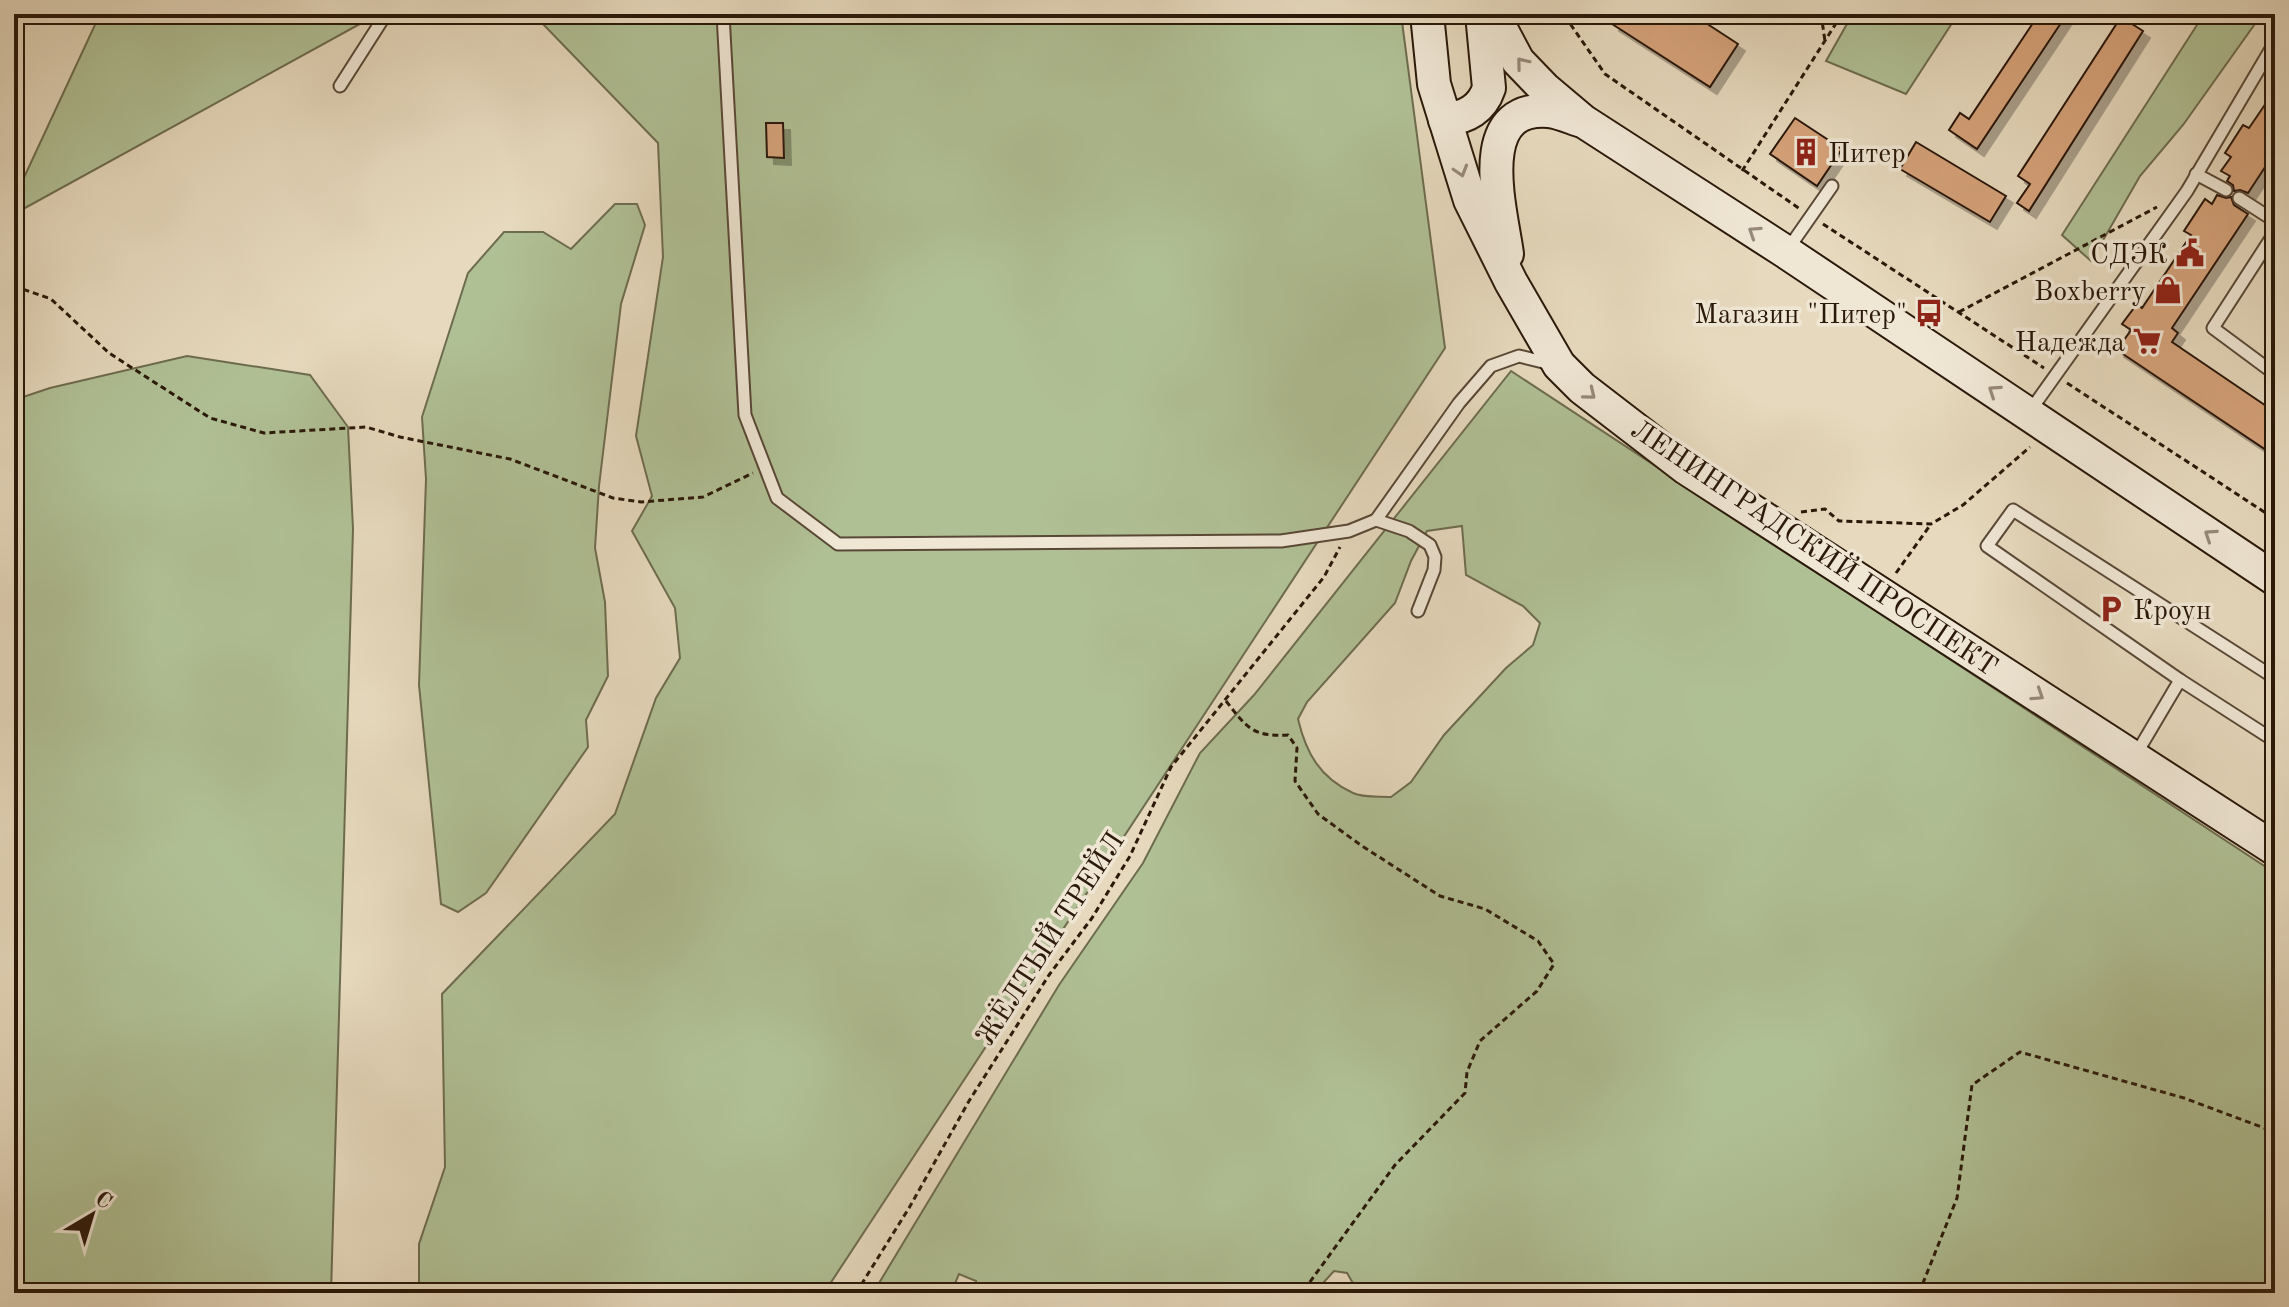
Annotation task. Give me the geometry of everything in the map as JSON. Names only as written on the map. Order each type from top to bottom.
[{"type":"main road","name":"ЛЕНИНГРАДСКИЙ ПРОСПЕКТ","points":[[1427,14],[1434,84],[1470,200],[1511,282],[1559,365],[1582,388],[1686,468],[2275,849]]},
{"type":"main road","points":[[1445,120],[1475,111],[1486,99],[1489,88],[1482,14]]},
{"type":"main road","points":[[1493,14],[1518,61],[1583,121],[1786,252],[2275,579]]},
{"type":"main road","points":[[1511,282],[1495,160],[1500,136],[1510,122],[1528,113],[1550,111],[1583,121]]},
{"type":"lane","points":[[340,86],[386,14]]},
{"type":"lane","points":[[723,14],[745,415],[777,498],[838,544],[1281,541],[1349,531],[1376,520],[1459,403],[1491,366],[1519,356],[1559,365]]},
{"type":"lane","points":[[2040,421],[2055,376],[2187,191],[2275,42]]},
{"type":"lane","points":[[2196,174],[2226,190]]},
{"type":"lane","points":[[1786,252],[1832,186]]},
{"type":"lane","points":[[2239,198],[2275,221]]},
{"type":"lane","points":[[2275,232],[2213,328],[2275,374]]},
{"type":"lane","points":[[2275,678],[2013,510],[1987,546],[2180,680],[2275,741]]},
{"type":"lane","points":[[1376,520],[1409,531],[1430,545],[1435,557],[1434,570],[1418,611]]},
{"type":"lane","points":[[2135,757],[2180,680]]},
{"type":"path","points":[[1570,14],[1571,25],[1605,74],[1742,171],[2275,519]]},
{"type":"path","points":[[1821,14],[1825,41]]},
{"type":"path","points":[[1742,171],[1842,14]]},
{"type":"path","points":[[1959,312],[2187,191]]},
{"type":"path","points":[[14,286],[51,299],[109,353],[210,418],[264,433],[366,427],[510,459],[613,498],[641,502],[703,497],[765,467]]},
{"type":"path","points":[[1882,594],[1931,524],[1963,505],[2040,421]]},
{"type":"path","points":[[1772,523],[1798,512],[1825,509],[1839,521],[1931,524]]},
{"type":"path","name":"ЖЁЛТЫЙ ТРЕЙЛ","points":[[856,1293],[909,1208],[969,1101],[1130,856],[1171,767],[1324,577],[1349,531]]},
{"type":"path","points":[[1226,701],[1246,726],[1264,736],[1288,735],[1297,748],[1295,781],[1318,814],[1440,896],[1485,909],[1538,941],[1554,964],[1537,991],[1480,1041],[1467,1072],[1465,1093],[1395,1165],[1307,1286],[1296,1293]]},
{"type":"path","points":[[1919,1293],[1957,1198],[1972,1085],[2020,1052],[2184,1098],[2275,1132]]},
{"type":"green space","points":[[100,14],[378,14],[14,214],[14,199]]},
{"type":"green space","points":[[526,14],[1401,14],[1445,348],[824,1293],[419,1293],[419,1244],[445,1167],[442,994],[615,814],[656,698],[680,658],[675,608],[632,531],[652,496],[636,436],[663,257],[658,143],[542,23]]},
{"type":"green space","points":[[1859,14],[1958,14],[1906,94],[1826,61],[1847,24]]},
{"type":"green space","points":[[2193,14],[2262,14],[2183,125],[2140,176],[2091,261],[2062,235],[2197,25]]},
{"type":"green space","points":[[615,204],[637,204],[645,225],[621,304],[599,486],[595,548],[605,602],[608,676],[586,720],[588,747],[486,893],[458,912],[441,904],[419,685],[426,479],[422,417],[468,273],[504,232],[543,232],[571,249]]},
{"type":"green space","points":[[187,356],[310,375],[348,427],[353,529],[331,1293],[14,1293],[14,400],[50,388]]},
{"type":"green space","points":[[1511,371],[2275,873],[2275,1293],[1349,1293],[1354,1285],[1347,1273],[1334,1271],[1314,1293],[1219,1293],[1212,1289],[1205,1293],[978,1293],[976,1281],[959,1274],[951,1293],[873,1293],[1059,985],[1143,863],[1200,753],[1254,695]],"holes":[[[1462,526],[1466,575],[1523,606],[1540,623],[1533,645],[1506,668],[1444,735],[1411,782],[1391,797],[1361,796],[1341,787],[1323,772],[1305,743],[1298,719],[1307,702],[1395,603],[1411,561],[1427,531]]]},
{"type":"building","points":[[1618,14],[1692,14],[1738,44],[1710,87],[1612,24]]},
{"type":"building","points":[[2039,14],[2067,14],[1977,149],[1949,130],[1960,113],[1969,119]]},
{"type":"building","points":[[2121,17],[2143,31],[2029,211],[2017,203],[2030,184],[2018,176]]},
{"type":"building","points":[[2275,90],[2275,152],[2248,193],[2234,191],[2233,185],[2227,181],[2230,176],[2221,171],[2231,157],[2225,153],[2243,125],[2249,128]]},
{"type":"building","name":"Питер","points":[[1795,118],[1842,149],[1817,186],[1770,154]]},
{"type":"building","points":[[766,123],[783,123],[784,158],[767,157]]},
{"type":"building","points":[[1916,142],[2006,196],[1990,222],[1900,169]]},
{"type":"building","points":[[2217,195],[2231,197],[2234,205],[2248,214],[2172,328],[2178,333],[2172,342],[2275,412],[2275,456],[2117,350],[2131,330],[2122,324],[2137,304],[2142,308],[2191,235],[2184,231],[2205,199],[2212,204]]},
{"type":"place","name":"Питер","points":[[1806,152]]},
{"type":"place","name":"СДЭК","points":[[2190,253]]},
{"type":"place","name":"Boxberry","points":[[2168,290]]},
{"type":"place","name":"Магазин \"Питер\"","points":[[1929,313]]},
{"type":"place","name":"Надежда","points":[[2147,341]]},
{"type":"place","name":"Кроун","points":[[2111,609]]}]
